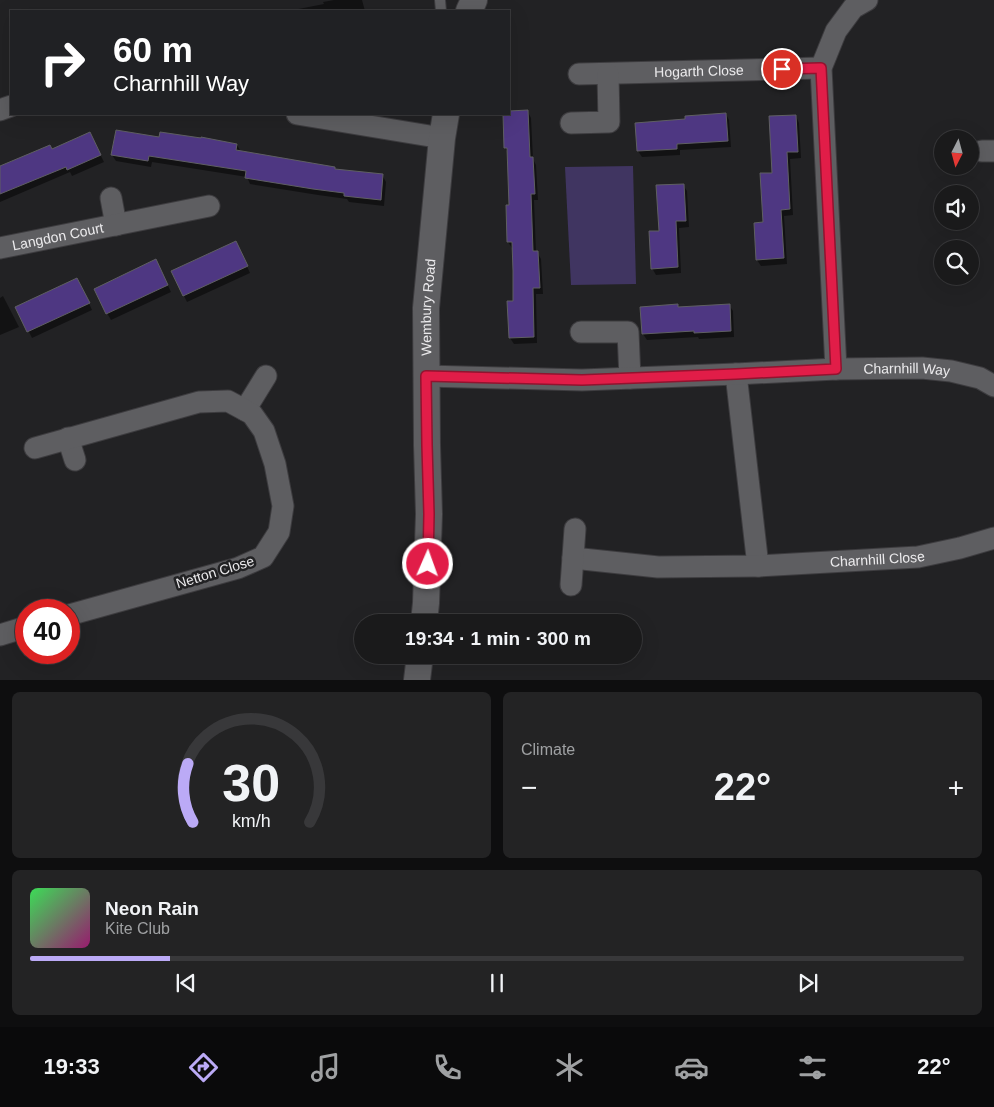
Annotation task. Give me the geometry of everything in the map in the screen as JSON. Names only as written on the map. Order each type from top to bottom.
[{"type":"street","points":[[836,369],[821,68],[836,31],[854,8],[867,0]]},
{"type":"street","name":"Hogarth Close","points":[[579,74],[821,68]]},
{"type":"street","points":[[570,123],[609,122],[608,74]]},
{"type":"street","points":[[309,115],[444,126]]},
{"type":"street","name":"Wembury Road","points":[[425,614],[429,514],[426,308],[444,126]]},
{"type":"street","name":"Langdon Court","points":[[110,198],[116,224]]},
{"type":"street","name":"Langdon Court","points":[[0,248],[209,206]]},
{"type":"street","points":[[581,332],[628,332],[630,378]]},
{"type":"street","name":"Charnhill Way","points":[[426,376],[582,380],[836,369],[922,368],[951,371],[980,378],[994,386]]},
{"type":"street","points":[[736,374],[758,566]]},
{"type":"street","points":[[244,410],[266,376]]},
{"type":"street","name":"Netton Close","points":[[35,448],[199,402],[228,401],[252,414],[264,431],[275,464],[283,506],[279,532],[263,557],[238,568],[80,612]]},
{"type":"street","points":[[68,438],[75,460]]},
{"type":"street","points":[[571,585],[575,529]]},
{"type":"street","name":"Charnhill Close","points":[[574,558],[658,567],[758,566],[918,557],[994,538]]},
{"type":"street","points":[[0,635],[15,630]]},
{"type":"shaded area","points":[[633,166],[636,284],[571,285],[565,167]]},
{"type":"building","points":[[528,110],[530,157],[533,157],[535,194],[531,194],[533,251],[538,251],[540,288],[533,288],[534,337],[509,338],[507,301],[513,301],[513,271],[512,242],[507,242],[506,205],[509,205],[507,148],[504,148],[503,115],[510,115],[510,111]]},
{"type":"building","points":[[726,113],[728,141],[677,144],[677,149],[637,151],[635,123]]},
{"type":"building","points":[[796,115],[798,152],[787,152],[790,209],[781,210],[784,258],[756,260],[754,223],[763,222],[760,173],[772,173],[769,116]]},
{"type":"building","points":[[116,130],[159,137],[160,132],[201,137],[237,144],[236,150],[335,167],[335,169],[383,174],[381,200],[344,196],[344,193],[245,178],[246,171],[149,156],[148,161],[111,155]]},
{"type":"building","points":[[90,132],[101,155],[67,170],[66,167],[0,194],[0,166],[50,145],[52,149]]},
{"type":"building","points":[[684,184],[686,221],[676,221],[678,267],[651,269],[649,231],[659,231],[656,185]]},
{"type":"building","points":[[236,241],[248,266],[183,296],[171,271]]},
{"type":"building","points":[[156,259],[168,285],[106,314],[94,289]]},
{"type":"building","points":[[77,278],[90,303],[27,332],[15,307]]},
{"type":"building","points":[[678,304],[678,307],[730,304],[731,331],[642,334],[640,307]]},
{"type":"route","points":[[428,564],[429,514],[426,376],[582,380],[836,369],[821,68],[782,69]]}]
